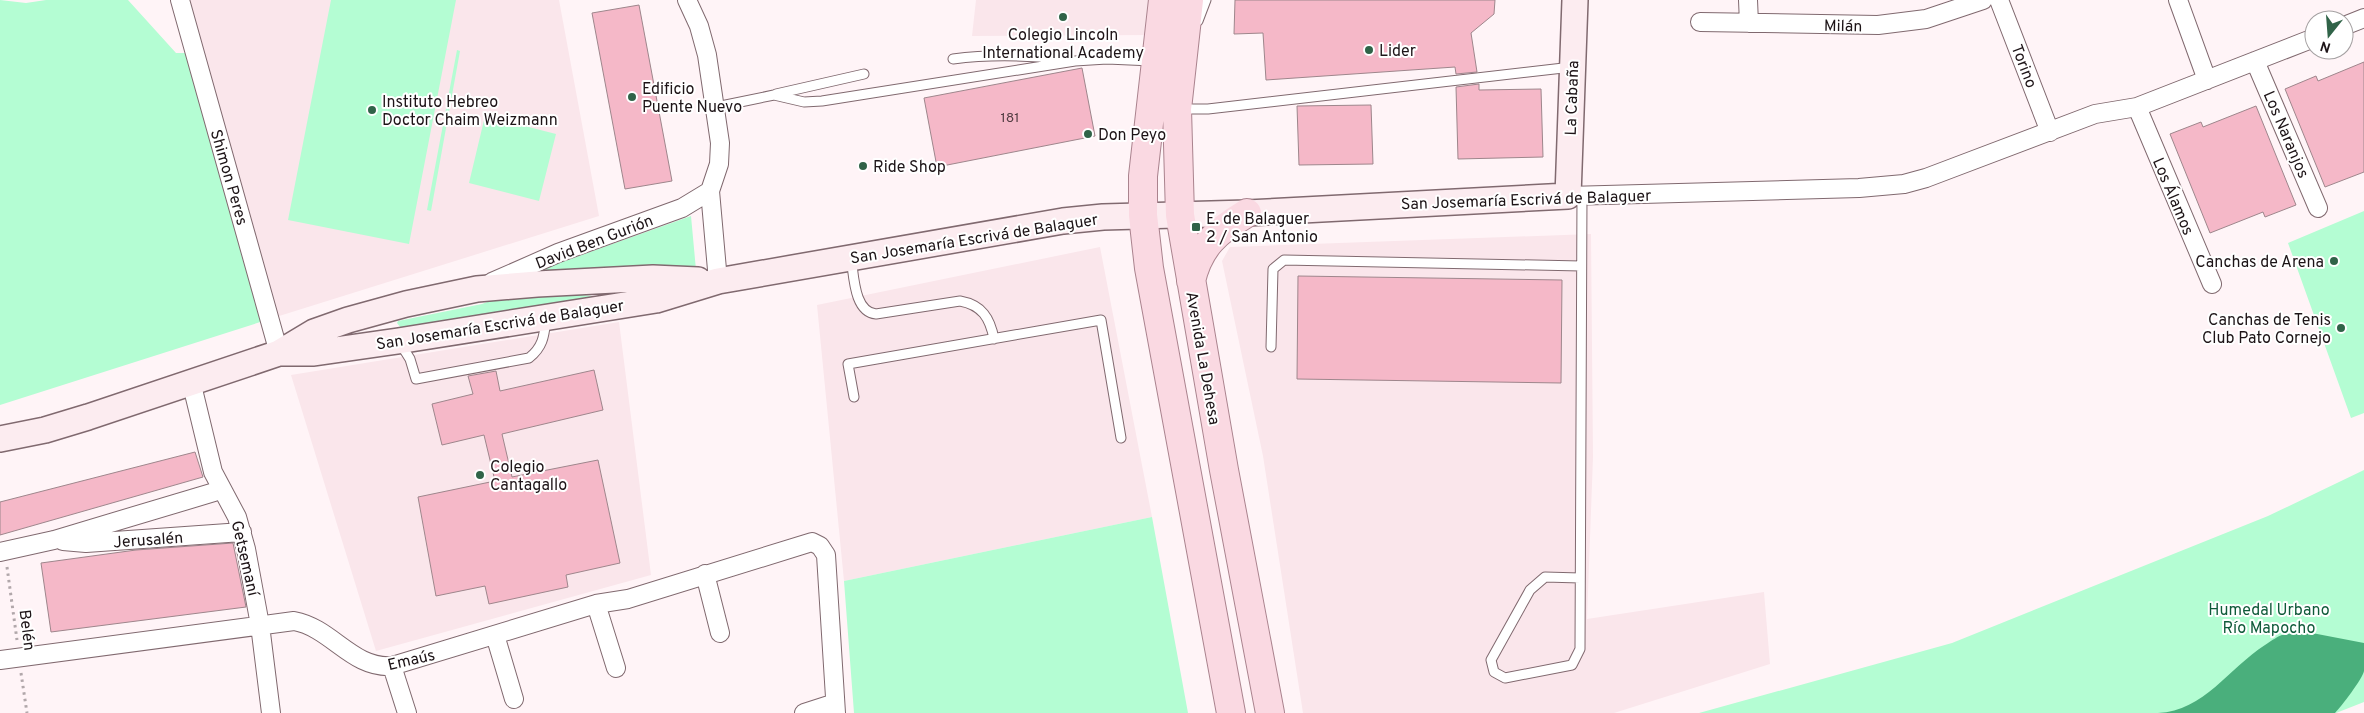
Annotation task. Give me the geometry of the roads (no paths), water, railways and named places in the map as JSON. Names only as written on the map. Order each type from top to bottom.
[{"type":"main road","name":"Avenida La Dehesa","points":[[1163,0],[1168,65],[1177,109],[1180,214],[1251,620],[1270,713]]},
{"type":"main road","name":"Avenida La Dehesa","points":[[1188,0],[1146,141],[1143,216],[1149,268],[1231,713]]},
{"type":"main road","points":[[1191,281],[1198,258],[1212,238],[1223,228],[1247,213]]},
{"type":"street","name":"Shimon Peres","points":[[180,0],[279,353]]},
{"type":"street","points":[[687,0],[699,26],[707,55],[720,143],[720,164],[710,191],[718,281]]},
{"type":"street","name":"La Cabaña","points":[[1575,0],[1572,67],[1575,196]]},
{"type":"street","points":[[1748,0],[1749,23]]},
{"type":"street","name":"Milán","points":[[1700,22],[1852,26],[1900,24],[1950,12],[1983,0]]},
{"type":"street","name":"Torino","points":[[1999,0],[2050,132]]},
{"type":"street","points":[[2178,0],[2206,80]]},
{"type":"street","name":"San Josemaría Escrivá de Balaguer","points":[[279,353],[314,353],[656,300],[718,281],[1063,221],[1575,196],[1859,188],[1904,184],[1989,156],[2095,114],[2137,108],[2304,42]]},
{"type":"street","name":"Los Naranjos","points":[[2255,61],[2318,208]]},
{"type":"street","name":"Los Álamos","points":[[2137,108],[2212,284]]},
{"type":"street","name":"David Ben Gurión","points":[[477,289],[558,253],[682,208],[710,191]]},
{"type":"street","name":"San Josemaría Escrivá de Balaguer","points":[[0,439],[71,422],[279,353],[314,332],[348,320],[406,304],[477,289],[653,278],[718,281]]},
{"type":"street","points":[[398,341],[390,335],[387,326],[390,317],[406,304]]},
{"type":"street","name":"Getsemaní","points":[[190,381],[213,472],[237,517],[242,532],[260,625],[272,713]]},
{"type":"street","name":"Jerusalén","points":[[3,551],[54,540],[221,490]]},
{"type":"street","name":"Jerusalén","points":[[54,540],[86,543],[242,532]]},
{"type":"street","name":"Emaús","points":[[0,660],[283,622],[304,623],[321,632],[362,662],[378,666],[392,666],[596,604],[619,601],[806,543],[815,543],[825,551],[836,708]]},
{"type":"street","points":[[705,574],[720,633]]},
{"type":"street","points":[[596,604],[616,668]]},
{"type":"street","points":[[495,635],[514,699]]},
{"type":"street","points":[[392,666],[406,713]]},
{"type":"street","points":[[804,713],[836,708]]},
{"type":"lane","points":[[774,95],[804,102],[822,101],[1075,61],[1107,59],[1168,65],[1206,0]]},
{"type":"lane","points":[[953,59],[996,55],[1027,55],[1075,61]]},
{"type":"lane","points":[[1177,109],[1208,109],[1572,67]]},
{"type":"lane","points":[[716,107],[864,74]]},
{"type":"lane","points":[[1575,196],[1581,266],[1580,650],[1572,666],[1505,678],[1494,672],[1491,660],[1530,590],[1545,578],[1580,578]]},
{"type":"lane","points":[[851,258],[860,305],[867,312],[876,314],[960,301],[968,302],[976,306],[988,318],[994,339]]},
{"type":"lane","points":[[1271,347],[1273,269],[1284,260],[1581,266]]},
{"type":"lane","points":[[398,341],[410,359],[416,379],[529,358],[539,351],[544,339],[547,317]]},
{"type":"lane","points":[[854,397],[848,364],[1100,320],[1121,438]]},
{"type":"place","name":"Colegio Lincoln International Academy","points":[[1063,17]]},
{"type":"place","name":"Lider","points":[[1369,50]]},
{"type":"place","name":"Edificio Puente Nuevo","points":[[632,97]]},
{"type":"place","name":"Instituto Hebreo Doctor Chaim Weizmann","points":[[372,110]]},
{"type":"place","name":"Don Peyo","points":[[1088,134]]},
{"type":"place","name":"Ride Shop","points":[[863,166]]},
{"type":"place","name":"E. de Balaguer 2 / San Antonio","points":[[1196,227]]},
{"type":"place","name":"Canchas de Arena","points":[[2334,261]]},
{"type":"place","name":"Canchas de Tenis Club Pato Cornejo","points":[[2341,328]]},
{"type":"place","name":"Colegio Cantagallo","points":[[480,475]]},
{"type":"park label","name":"Humedal Urbano Río Mapocho","points":[[2269,618]]}]
